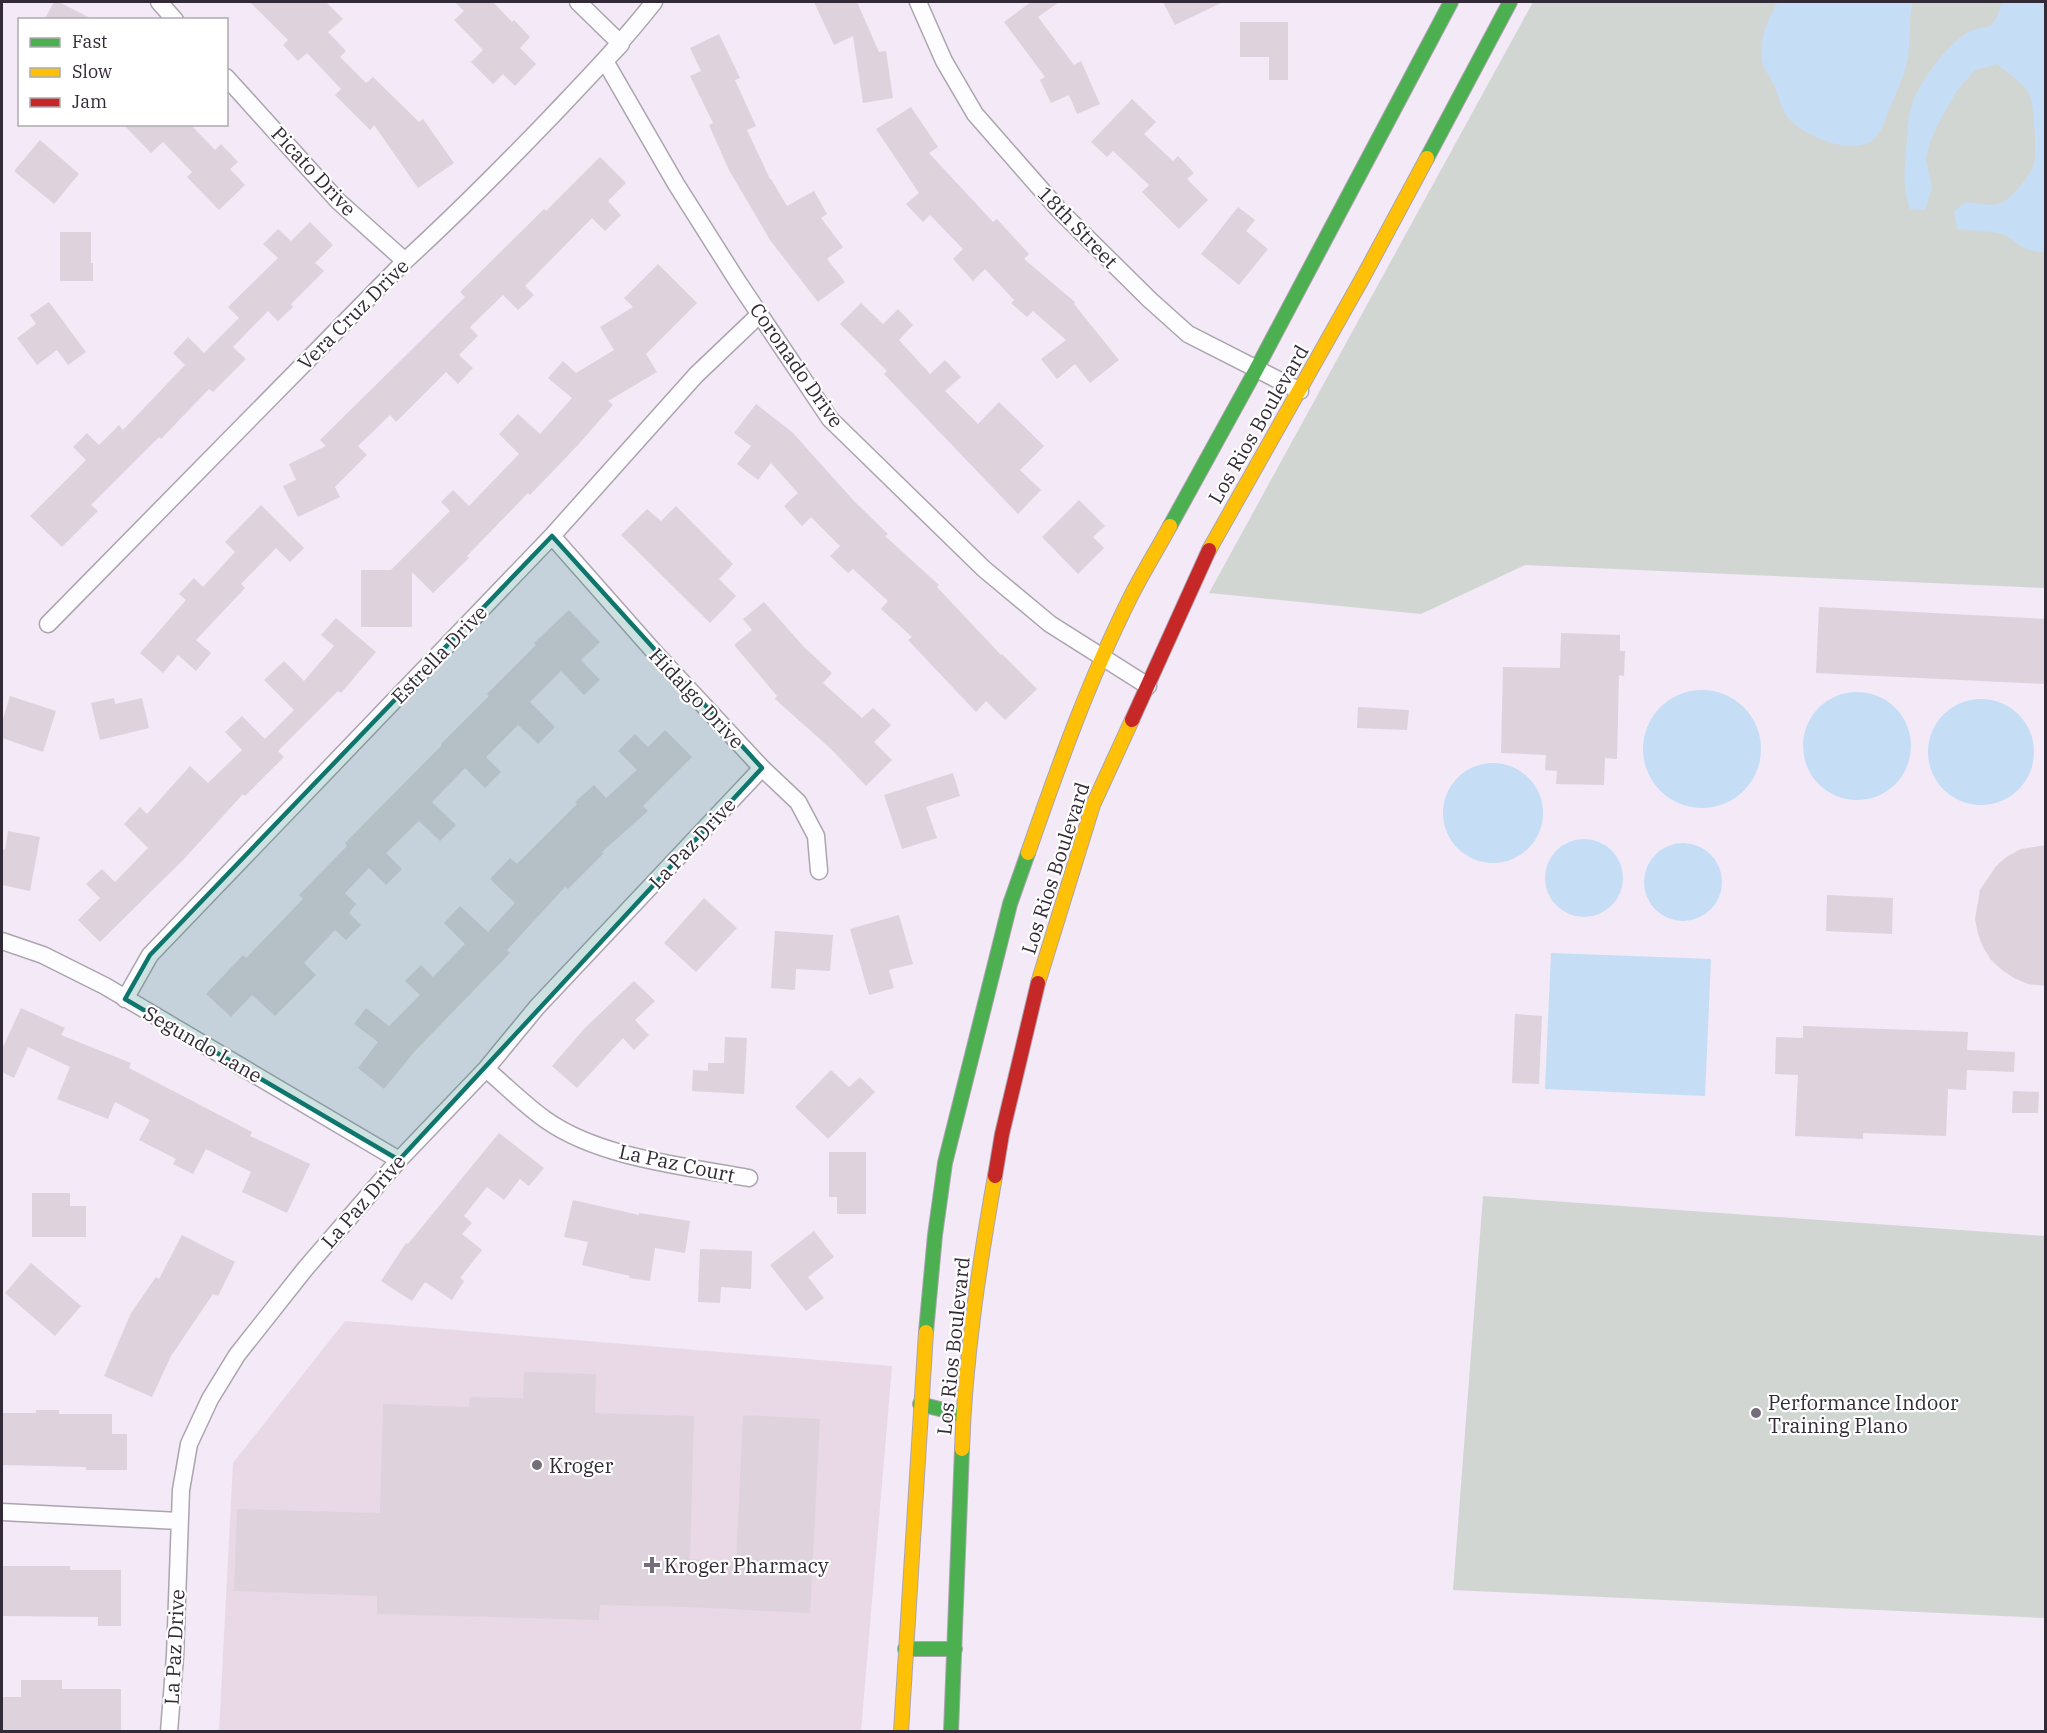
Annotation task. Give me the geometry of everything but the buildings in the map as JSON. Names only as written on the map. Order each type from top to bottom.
[{"type":"main road","name":"Los Rios Boulevard","points":[[901,1731],[920,1404],[935,1235],[945,1163],[1010,904],[1049,794],[1102,657],[1130,598],[1257,368],[1451,2]]},
{"type":"main road","name":"Los Rios Boulevard","points":[[951,1731],[963,1415],[976,1285],[1002,1134],[1043,963],[1093,805],[1211,547],[1362,279],[1510,2]]},
{"type":"main road","points":[[920,1404],[963,1415]]},
{"type":"main road","points":[[905,1649],[955,1649]]},
{"type":"street","points":[[159,2],[173,18]]},
{"type":"street","points":[[578,2],[621,44]]},
{"type":"street","name":"Vera Cruz Drive","points":[[48,624],[405,261],[458,213],[621,44],[654,2]]},
{"type":"street","name":"18th Street","points":[[918,2],[944,61],[975,114],[1060,211],[1150,300],[1188,334],[1300,391]]},
{"type":"street","name":"Coronado Drive","points":[[621,44],[605,61],[676,184],[830,419],[984,569],[1050,624],[1148,686]]},
{"type":"street","name":"Picato Drive","points":[[228,79],[338,201],[405,261]]},
{"type":"street","name":"Estrella Drive","points":[[125,999],[150,955],[552,536],[696,375],[760,315]]},
{"type":"street","name":"Hidalgo Drive","points":[[552,536],[650,648],[762,768],[798,802],[816,836],[819,871]]},
{"type":"street","name":"La Paz Drive","points":[[170,1731],[181,1490],[189,1444],[237,1354],[305,1269],[399,1160],[486,1069],[537,1007],[762,768]]},
{"type":"street","name":"Segundo Lane","points":[[2,941],[43,955],[105,986],[399,1160]]},
{"type":"street","name":"La Paz Court","points":[[486,1069],[546,1120],[575,1136],[627,1156],[748,1178]]},
{"type":"street","points":[[2,1512],[179,1521]]},
{"type":"highlighted area","points":[[552,536],[762,768],[399,1160],[125,999],[150,955]]},
{"type":"shaded area","points":[[1533,2],[2045,2],[2045,588],[1525,565],[1421,614],[1209,593]]},
{"type":"shaded area","name":"Performance Indoor Training Plano","points":[[1483,1196],[2045,1236],[2045,1618],[1453,1590]]},
{"type":"shaded area","points":[[345,1321],[892,1366],[861,1731],[219,1732],[233,1463]]},
{"type":"water","points":[[1778,2],[1913,2],[1905,71],[1882,128],[1871,141],[1848,146],[1835,144],[1809,134],[1787,116],[1774,84],[1764,67],[1761,50],[1764,33]]},
{"type":"water","points":[[2002,2],[2045,2],[2045,252],[2025,248],[2001,234],[1957,229],[1954,211],[1966,202],[1990,205],[2003,202],[2029,175],[2034,164],[2035,130],[2030,96],[2020,83],[1997,64],[1975,70],[1956,92],[1938,124],[1926,159],[1932,188],[1925,210],[1910,209],[1906,195],[1908,125],[1914,98],[1927,75],[1945,52],[1964,35],[1973,30],[1991,26]]},
{"type":"water","points":[[1702,690],[1724,695],[1744,707],[1756,727],[1761,749],[1756,771],[1744,791],[1724,803],[1702,808],[1680,803],[1660,791],[1648,771],[1643,749],[1648,727],[1660,707],[1680,695]]},
{"type":"water","points":[[1857,692],[1878,696],[1895,708],[1907,725],[1911,746],[1907,767],[1895,784],[1878,796],[1857,800],[1836,796],[1819,784],[1807,767],[1803,746],[1807,725],[1819,708],[1836,696]]},
{"type":"water","points":[[1981,699],[2001,703],[2019,714],[2030,732],[2034,752],[2030,772],[2019,790],[2001,801],[1981,805],[1961,801],[1943,790],[1932,772],[1928,752],[1932,732],[1943,714],[1961,703]]},
{"type":"water","points":[[1493,763],[1512,766],[1529,777],[1540,794],[1543,813],[1540,832],[1529,849],[1512,860],[1493,863],[1474,860],[1457,849],[1446,832],[1443,813],[1446,794],[1457,777],[1474,766]]},
{"type":"water","points":[[1584,839],[1599,842],[1616,856],[1623,878],[1620,893],[1606,910],[1584,917],[1569,914],[1552,900],[1545,878],[1548,863],[1562,846]]},
{"type":"water","points":[[1683,843],[1698,846],[1715,860],[1722,882],[1719,897],[1705,914],[1683,921],[1668,918],[1651,904],[1644,882],[1647,867],[1661,850]]},
{"type":"water","points":[[1551,953],[1711,959],[1705,1096],[1545,1089]]},
{"type":"traffic: fast","points":[[1170,526],[1257,368],[1451,2]]},
{"type":"traffic: fast","points":[[1427,158],[1510,2]]},
{"type":"traffic: fast","points":[[926,1332],[935,1235],[945,1163],[1010,904],[1028,853]]},
{"type":"traffic: fast","points":[[920,1404],[963,1415]]},
{"type":"traffic: fast","points":[[951,1732],[962,1449]]},
{"type":"traffic: fast","points":[[905,1649],[955,1649]]},
{"type":"traffic: slow","points":[[1209,550],[1362,279],[1427,158]]},
{"type":"traffic: slow","points":[[1028,853],[1101,660],[1139,580],[1170,526]]},
{"type":"traffic: slow","points":[[1038,983],[1093,805],[1132,720]]},
{"type":"traffic: slow","points":[[962,1449],[966,1380],[974,1312],[995,1176]]},
{"type":"traffic: slow","points":[[901,1732],[926,1332]]},
{"type":"traffic: jam","points":[[1132,720],[1209,550]]},
{"type":"traffic: jam","points":[[995,1176],[1002,1134],[1038,983]]},
{"type":"place","name":"Performance Indoor Training Plano","points":[[1756,1413]]},
{"type":"place","name":"Kroger","points":[[537,1465]]},
{"type":"place","name":"Kroger Pharmacy","points":[[652,1565]]}]
